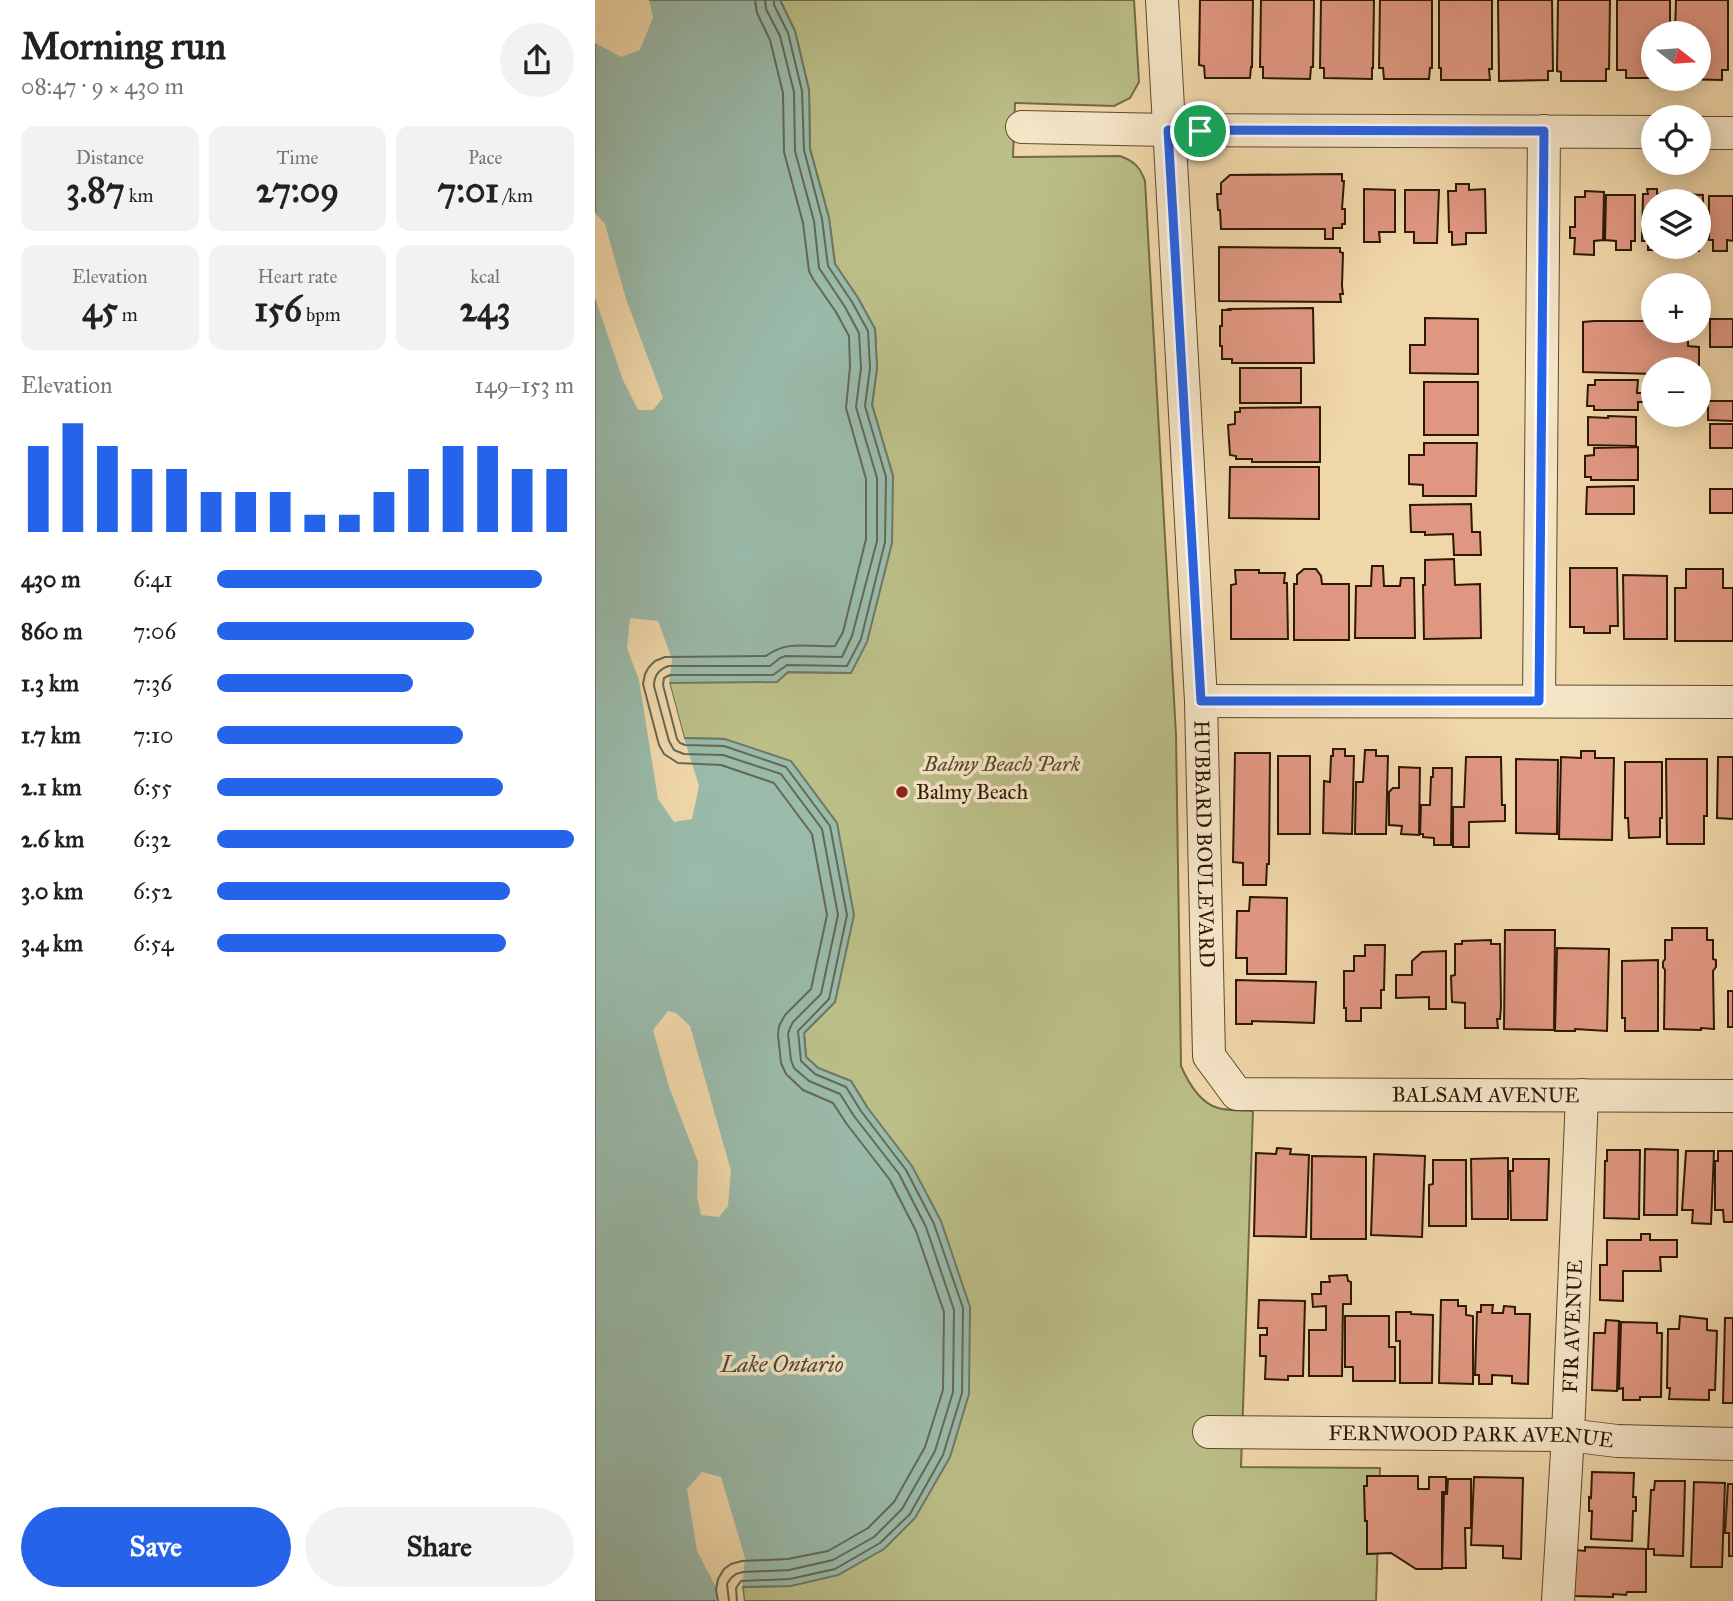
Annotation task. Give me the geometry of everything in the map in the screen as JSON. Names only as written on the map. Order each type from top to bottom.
[{"type":"street","name":"HUBBARD BOULEVARD","points":[[1162,0],[1201,701],[1209,1056],[1237,1094]]},
{"type":"street","points":[[1022,127],[1641,132]]},
{"type":"street","points":[[1539,701],[1544,131]]},
{"type":"street","points":[[1711,133],[1733,133]]},
{"type":"street","points":[[1201,701],[1733,702]]},
{"type":"street","name":"BALSAM AVENUE","points":[[1237,1094],[1733,1096]]},
{"type":"street","name":"FIR AVENUE","points":[[1558,1601],[1568,1435],[1582,1096]]},
{"type":"street","name":"FERNWOOD PARK AVENUE","points":[[1209,1432],[1568,1435],[1617,1441],[1733,1444]]},
{"type":"green space","name":"Balmy Beach Park","points":[[780,0],[1134,0],[1139,82],[1130,98],[1114,106],[1015,103],[1013,157],[1120,156],[1136,165],[1145,181],[1176,735],[1181,1066],[1195,1091],[1206,1102],[1227,1110],[1253,1111],[1241,1467],[1380,1468],[1376,1601],[744,1601],[742,1587],[791,1586],[867,1107],[851,1081],[818,1068],[806,1057],[804,1033],[835,1002],[725,739],[684,738],[669,682],[776,682],[788,672],[851,673],[893,476],[872,405],[877,368],[875,329],[835,264],[829,218],[810,149],[809,90],[795,31]]},
{"type":"water","name":"Lake Ontario","points":[[595,0],[780,0],[795,31],[809,90],[810,149],[829,218],[835,264],[875,329],[877,368],[872,405],[893,476],[892,543],[867,642],[851,673],[788,672],[777,682],[669,683],[684,738],[725,739],[791,761],[837,823],[854,915],[835,1002],[804,1033],[806,1057],[818,1068],[851,1081],[867,1107],[912,1166],[941,1221],[970,1307],[969,1394],[950,1457],[915,1518],[884,1549],[838,1575],[791,1586],[743,1587],[744,1601],[595,1601]]},
{"type":"pier","points":[[595,0],[649,0],[653,17],[640,50],[621,57],[595,43]]},
{"type":"pier","points":[[595,213],[605,224],[626,299],[663,398],[653,410],[638,410],[623,380],[595,298]]},
{"type":"pier","points":[[630,618],[658,621],[672,659],[669,682],[699,786],[692,819],[674,822],[658,799],[639,680],[627,648]]},
{"type":"pier","points":[[668,1011],[676,1013],[690,1026],[731,1171],[728,1206],[719,1217],[701,1215],[697,1197],[698,1162],[669,1087],[653,1030]]},
{"type":"pier","points":[[702,1472],[721,1477],[745,1558],[742,1587],[744,1601],[716,1601],[717,1589],[697,1551],[687,1489]]},
{"type":"building","points":[[1200,0],[1253,0],[1250,78],[1205,78],[1204,66],[1199,65]]},
{"type":"building","points":[[1261,0],[1314,0],[1313,67],[1310,79],[1263,78],[1263,67],[1260,67]]},
{"type":"building","points":[[1321,0],[1374,0],[1372,79],[1324,78],[1324,68],[1320,68]]},
{"type":"building","points":[[1380,0],[1432,0],[1432,68],[1429,79],[1384,79],[1383,68],[1379,68]]},
{"type":"building","points":[[1439,0],[1492,0],[1490,80],[1441,80]]},
{"type":"building","points":[[1498,0],[1552,0],[1553,71],[1548,71],[1548,80],[1499,81]]},
{"type":"building","points":[[1558,0],[1610,0],[1609,69],[1606,69],[1606,81],[1561,81],[1561,72],[1557,71]]},
{"type":"building","points":[[1617,0],[1670,0],[1670,21],[1641,21],[1641,78],[1626,78],[1626,70],[1617,70]]},
{"type":"building","points":[[1676,0],[1728,0],[1728,70],[1722,70],[1722,80],[1711,80],[1711,21],[1675,21]]},
{"type":"building","points":[[1342,174],[1345,224],[1342,224],[1342,228],[1333,228],[1333,239],[1325,239],[1325,229],[1221,229],[1217,194],[1221,194],[1221,183],[1230,175]]},
{"type":"building","points":[[1456,184],[1469,184],[1469,190],[1485,189],[1486,233],[1466,233],[1466,244],[1452,245],[1448,191],[1456,191]]},
{"type":"building","points":[[1364,189],[1395,190],[1395,232],[1379,232],[1380,242],[1364,242]]},
{"type":"building","points":[[1405,190],[1439,190],[1437,243],[1414,243],[1414,232],[1405,232]]},
{"type":"building","points":[[1585,191],[1604,192],[1603,240],[1594,241],[1594,255],[1574,254],[1575,238],[1570,238],[1570,227],[1575,227],[1575,197],[1585,197]]},
{"type":"building","points":[[1606,195],[1635,195],[1635,241],[1631,241],[1631,250],[1616,250],[1616,241],[1605,240]]},
{"type":"building","points":[[1711,196],[1733,196],[1733,241],[1727,240],[1727,251],[1713,251]]},
{"type":"building","points":[[1219,247],[1340,248],[1343,253],[1341,302],[1219,301]]},
{"type":"building","points":[[1313,308],[1314,363],[1232,363],[1232,359],[1222,359],[1222,310]]},
{"type":"building","points":[[1425,318],[1478,319],[1478,374],[1410,373],[1410,345],[1425,345]]},
{"type":"building","points":[[1711,319],[1733,319],[1733,347],[1710,347]]},
{"type":"building","points":[[1641,321],[1641,343],[1688,343],[1688,346],[1699,347],[1699,357],[1641,357],[1641,374],[1583,372],[1583,322]]},
{"type":"building","points":[[1240,368],[1301,368],[1301,403],[1240,403]]},
{"type":"building","points":[[1595,380],[1638,380],[1637,393],[1641,393],[1641,402],[1638,402],[1638,410],[1594,410],[1594,406],[1587,406],[1588,385],[1595,385]]},
{"type":"building","points":[[1424,382],[1478,382],[1478,435],[1424,435]]},
{"type":"building","points":[[1711,401],[1733,401],[1733,421],[1711,420]]},
{"type":"building","points":[[1320,407],[1320,462],[1252,462],[1252,459],[1236,459],[1236,456],[1230,455],[1228,425],[1235,424],[1235,412],[1240,412],[1240,408]]},
{"type":"building","points":[[1588,417],[1636,417],[1636,446],[1588,445]]},
{"type":"building","points":[[1711,424],[1733,424],[1733,448],[1710,448]]},
{"type":"building","points":[[1424,443],[1477,443],[1476,496],[1423,496],[1423,485],[1409,484],[1409,455],[1424,455]]},
{"type":"building","points":[[1638,447],[1638,480],[1591,480],[1591,477],[1585,477],[1585,456],[1594,455],[1594,448]]},
{"type":"building","points":[[1230,467],[1319,467],[1319,519],[1229,518]]},
{"type":"building","points":[[1634,486],[1634,514],[1586,514],[1587,487]]},
{"type":"building","points":[[1710,489],[1733,489],[1733,513],[1710,513]]},
{"type":"building","points":[[1471,504],[1472,532],[1480,532],[1481,555],[1454,555],[1453,534],[1425,535],[1425,532],[1411,532],[1410,505]]},
{"type":"building","points":[[1454,559],[1455,585],[1480,584],[1481,638],[1424,639],[1425,560]]},
{"type":"building","points":[[1372,566],[1383,566],[1384,586],[1400,586],[1401,578],[1414,578],[1415,638],[1355,638],[1356,586],[1371,586]]},
{"type":"building","points":[[1570,568],[1617,568],[1618,626],[1610,626],[1610,633],[1584,633],[1584,627],[1570,627]]},
{"type":"building","points":[[1304,569],[1316,569],[1322,584],[1349,584],[1349,640],[1294,640],[1294,584],[1297,584],[1297,575]]},
{"type":"building","points":[[1686,569],[1723,569],[1723,588],[1733,588],[1733,641],[1675,641],[1675,588],[1686,588]]},
{"type":"building","points":[[1235,570],[1285,573],[1288,639],[1231,639],[1231,585],[1236,584]]},
{"type":"building","points":[[1623,575],[1667,576],[1667,639],[1624,639]]},
{"type":"building","points":[[1333,749],[1345,749],[1345,756],[1354,756],[1352,834],[1323,833],[1324,781],[1330,782]]},
{"type":"building","points":[[1365,750],[1376,750],[1376,756],[1388,756],[1386,834],[1355,834],[1356,782],[1363,782]]},
{"type":"building","points":[[1581,751],[1595,751],[1595,758],[1614,758],[1612,840],[1559,839],[1561,757],[1581,758]]},
{"type":"building","points":[[1235,753],[1270,753],[1269,864],[1266,885],[1243,885],[1243,863],[1233,862]]},
{"type":"building","points":[[1278,756],[1310,756],[1310,834],[1278,834]]},
{"type":"building","points":[[1466,757],[1501,757],[1505,821],[1469,822],[1469,847],[1453,847],[1453,807],[1464,807]]},
{"type":"building","points":[[1718,757],[1733,757],[1733,819],[1717,818]]},
{"type":"building","points":[[1516,759],[1558,760],[1557,834],[1516,833]]},
{"type":"building","points":[[1666,759],[1707,759],[1704,844],[1667,844]]},
{"type":"building","points":[[1625,762],[1662,762],[1660,837],[1629,838],[1628,818],[1625,818]]},
{"type":"building","points":[[1399,767],[1420,768],[1419,835],[1401,834],[1402,826],[1389,825],[1389,792],[1393,788],[1399,788]]},
{"type":"building","points":[[1433,768],[1452,768],[1451,845],[1434,845],[1434,838],[1420,834],[1421,805],[1430,805]]},
{"type":"building","points":[[1250,897],[1287,898],[1286,974],[1247,974],[1247,958],[1236,958],[1237,911],[1249,911]]},
{"type":"building","points":[[1672,928],[1707,928],[1707,940],[1713,940],[1713,959],[1716,960],[1713,971],[1714,1029],[1664,1029],[1663,962],[1665,940],[1672,940]]},
{"type":"building","points":[[1505,930],[1555,930],[1554,1030],[1504,1029]]},
{"type":"building","points":[[1491,940],[1491,944],[1500,944],[1501,1006],[1500,1019],[1497,1019],[1498,1028],[1465,1028],[1465,1003],[1452,1002],[1451,976],[1455,975],[1455,944],[1462,944],[1462,941]]},
{"type":"building","points":[[1365,945],[1385,945],[1381,1008],[1361,1008],[1361,1021],[1346,1021],[1344,971],[1354,971],[1354,956],[1365,956]]},
{"type":"building","points":[[1557,948],[1609,949],[1607,1031],[1555,1031]]},
{"type":"building","points":[[1446,951],[1446,1009],[1429,1009],[1429,997],[1396,998],[1396,975],[1412,975],[1412,961],[1422,952]]},
{"type":"building","points":[[1658,960],[1658,1031],[1625,1031],[1625,1018],[1622,1018],[1622,961]]},
{"type":"building","points":[[1236,980],[1316,982],[1314,1023],[1252,1021],[1252,1024],[1236,1024]]},
{"type":"building","points":[[1728,991],[1733,991],[1733,1027],[1728,1027]]},
{"type":"building","points":[[1277,1148],[1291,1149],[1290,1154],[1309,1155],[1306,1237],[1254,1236],[1256,1153],[1276,1154]]},
{"type":"building","points":[[1645,1149],[1678,1150],[1677,1215],[1644,1215]]},
{"type":"building","points":[[1607,1150],[1640,1150],[1639,1219],[1604,1218]]},
{"type":"building","points":[[1686,1151],[1714,1151],[1711,1224],[1692,1223],[1693,1210],[1682,1210]]},
{"type":"building","points":[[1718,1151],[1733,1151],[1733,1222],[1724,1222],[1723,1210],[1715,1210],[1715,1161],[1718,1161]]},
{"type":"building","points":[[1374,1154],[1425,1156],[1422,1237],[1371,1235]]},
{"type":"building","points":[[1312,1156],[1366,1157],[1366,1239],[1311,1239]]},
{"type":"building","points":[[1508,1158],[1508,1219],[1472,1219],[1471,1159]]},
{"type":"building","points":[[1513,1159],[1549,1159],[1547,1220],[1511,1220],[1510,1171],[1513,1171]]},
{"type":"building","points":[[1433,1160],[1466,1160],[1466,1226],[1429,1226],[1429,1185],[1433,1184]]},
{"type":"building","points":[[1641,1234],[1650,1234],[1650,1240],[1677,1240],[1677,1257],[1660,1257],[1661,1271],[1623,1271],[1623,1301],[1600,1300],[1600,1265],[1607,1265],[1607,1240],[1641,1240]]},
{"type":"building","points":[[1347,1275],[1348,1281],[1351,1282],[1351,1304],[1343,1304],[1342,1376],[1309,1376],[1309,1330],[1326,1330],[1326,1306],[1313,1307],[1312,1294],[1321,1294],[1321,1282],[1330,1282],[1329,1276]]},
{"type":"building","points":[[1259,1300],[1305,1301],[1303,1376],[1288,1376],[1288,1380],[1265,1379],[1266,1356],[1260,1356],[1260,1335],[1267,1335],[1267,1328],[1258,1328]]},
{"type":"building","points":[[1441,1300],[1458,1300],[1458,1306],[1466,1306],[1466,1315],[1473,1316],[1473,1384],[1439,1383]]},
{"type":"building","points":[[1481,1305],[1493,1305],[1492,1313],[1503,1313],[1504,1306],[1515,1307],[1515,1314],[1530,1314],[1528,1384],[1512,1383],[1512,1376],[1492,1375],[1492,1384],[1479,1384],[1479,1375],[1475,1375],[1477,1312],[1481,1312]]},
{"type":"building","points":[[1396,1312],[1433,1315],[1432,1383],[1400,1383],[1400,1341],[1396,1341]]},
{"type":"building","points":[[1345,1316],[1389,1316],[1389,1347],[1395,1347],[1395,1381],[1353,1381],[1353,1367],[1345,1367]]},
{"type":"building","points":[[1680,1316],[1707,1319],[1707,1330],[1717,1331],[1715,1390],[1709,1390],[1709,1400],[1669,1399],[1668,1329],[1679,1329]]},
{"type":"building","points":[[1725,1318],[1733,1318],[1733,1403],[1723,1403]]},
{"type":"building","points":[[1606,1320],[1619,1321],[1617,1391],[1592,1390],[1594,1333],[1605,1333]]},
{"type":"building","points":[[1621,1322],[1657,1323],[1657,1333],[1662,1333],[1661,1397],[1623,1400],[1623,1388],[1619,1389]]},
{"type":"building","points":[[1592,1472],[1634,1473],[1633,1497],[1636,1497],[1636,1511],[1633,1511],[1632,1541],[1591,1539],[1592,1511],[1589,1511],[1589,1497],[1591,1498]]},
{"type":"building","points":[[1367,1476],[1418,1476],[1418,1489],[1429,1489],[1429,1477],[1446,1477],[1446,1492],[1442,1492],[1442,1569],[1416,1569],[1391,1553],[1367,1554],[1364,1486],[1367,1486]]},
{"type":"building","points":[[1474,1477],[1523,1478],[1521,1559],[1503,1558],[1503,1546],[1471,1545]]},
{"type":"building","points":[[1448,1479],[1471,1479],[1471,1528],[1465,1528],[1466,1568],[1442,1568],[1444,1494],[1447,1494]]},
{"type":"building","points":[[1655,1481],[1685,1481],[1683,1556],[1654,1555],[1654,1549],[1648,1549],[1651,1490],[1654,1490]]},
{"type":"building","points":[[1694,1482],[1725,1483],[1722,1567],[1691,1567]]},
{"type":"building","points":[[1728,1484],[1733,1484],[1733,1556],[1729,1556],[1729,1533],[1725,1533]]},
{"type":"building","points":[[1585,1547],[1646,1549],[1646,1592],[1613,1594],[1613,1597],[1574,1596],[1576,1550],[1585,1551]]},
{"type":"place","name":"Balmy Beach","points":[[902,792]]},
{"type":"route","points":[[1168,130],[1200,131],[1544,131],[1539,701],[1201,701],[1168,130]]}]
